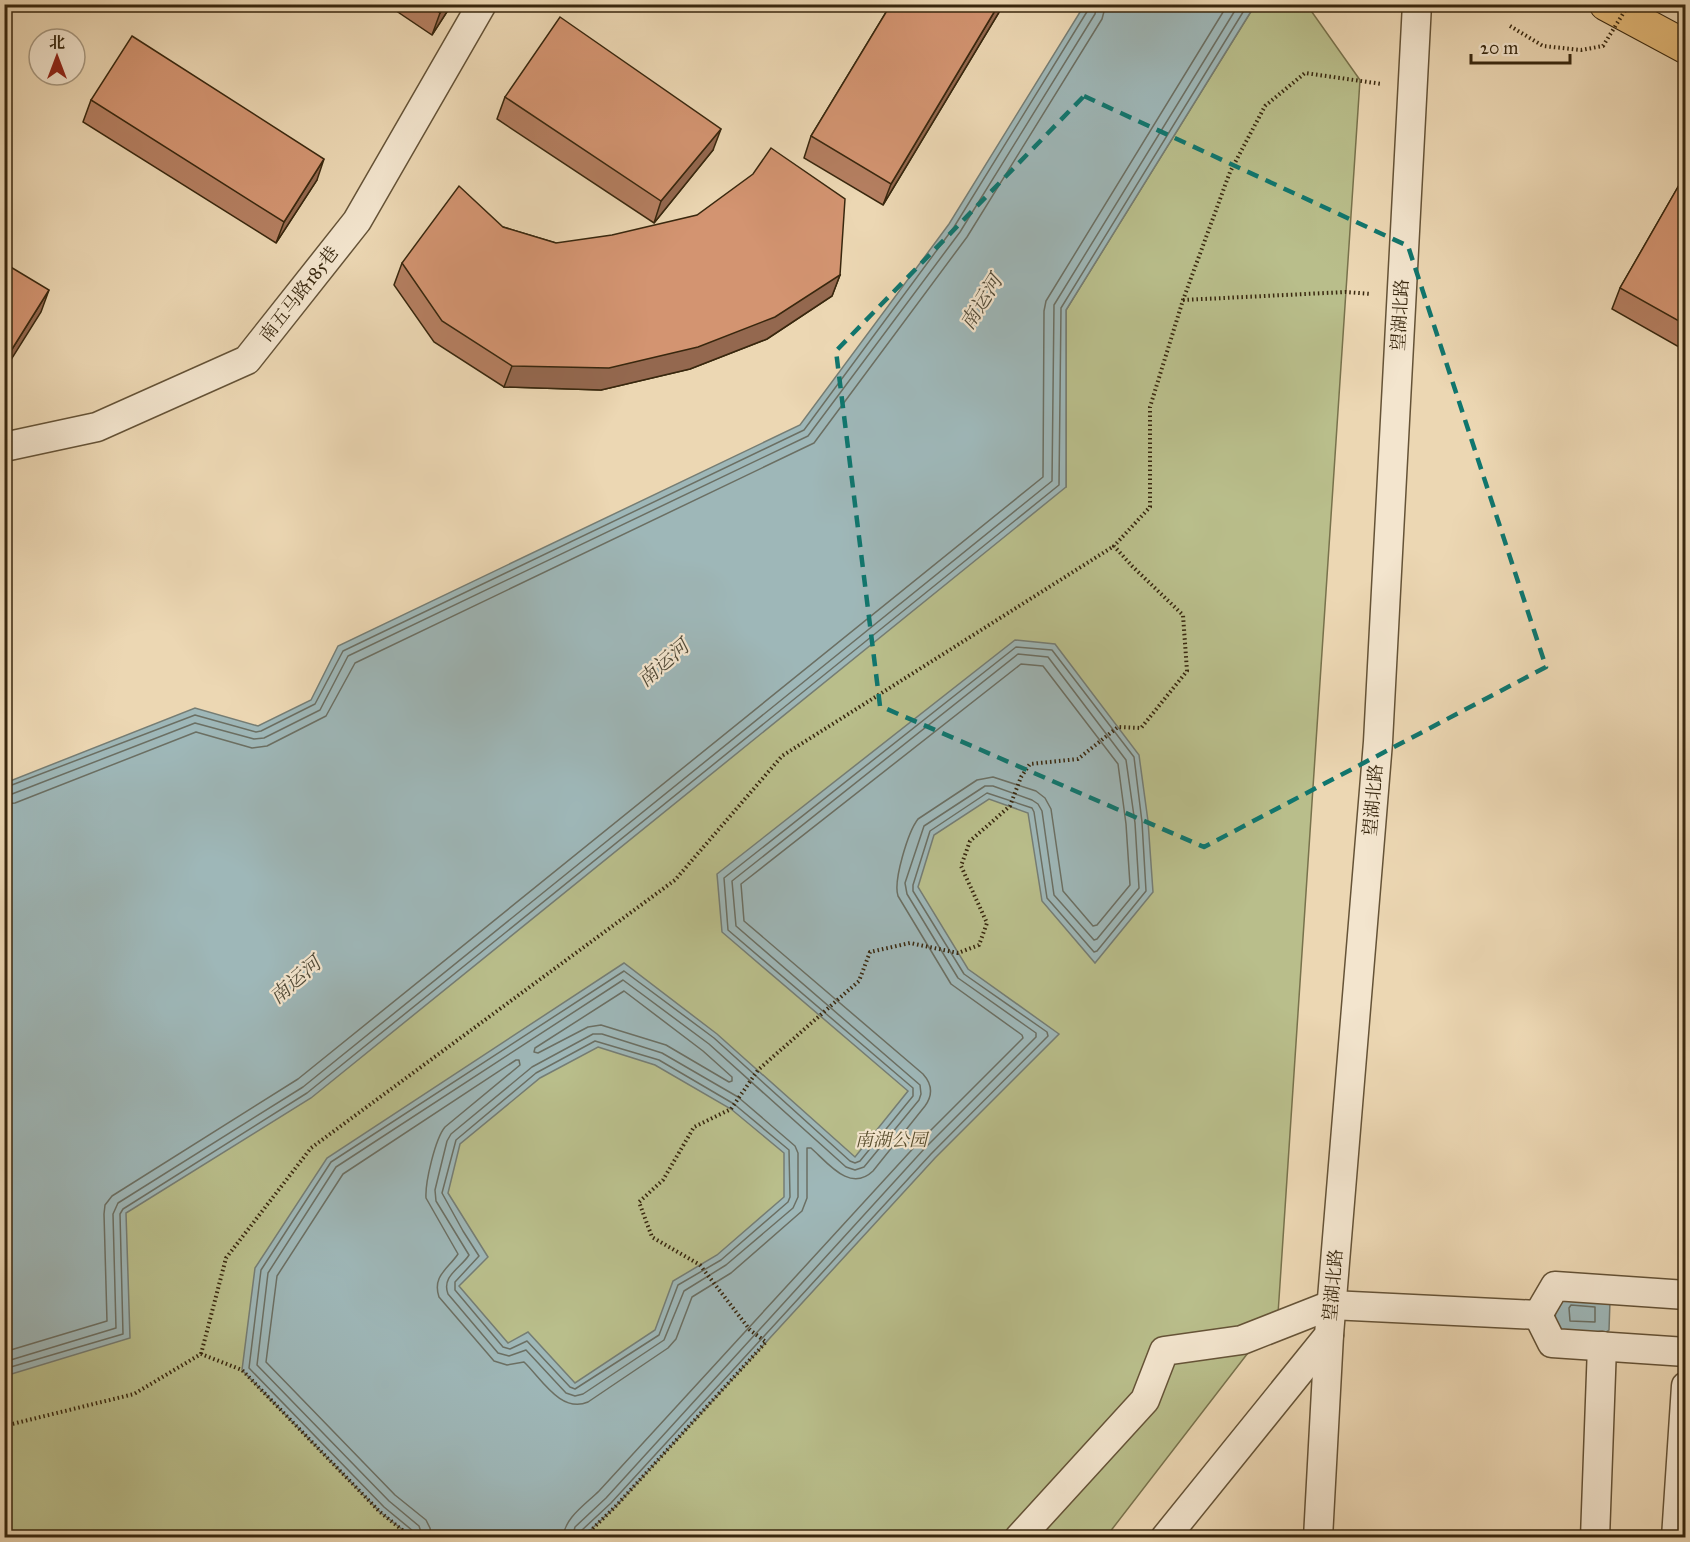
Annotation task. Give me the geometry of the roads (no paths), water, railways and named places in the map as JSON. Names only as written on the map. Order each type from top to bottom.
[{"type":"main road","points":[[1606,4],[1686,47]]},
{"type":"street","name":"南五马路185巷","points":[[4,447],[97,427],[247,360],[357,221],[482,4]]},
{"type":"street","name":"望湖北路","points":[[1166,1538],[1329,1335],[1378,742],[1417,4]]},
{"type":"street","points":[[1539,1315],[1555,1286],[1686,1295]]},
{"type":"street","points":[[1019,1538],[1145,1400],[1164,1351],[1242,1340],[1331,1305],[1539,1315]]},
{"type":"street","points":[[1539,1315],[1552,1343],[1686,1352]]},
{"type":"street","points":[[1318,1538],[1329,1335]]},
{"type":"street","points":[[1595,1538],[1602,1346]]},
{"type":"street","points":[[1676,1538],[1686,1386]]},
{"type":"water","name":"南运河","points":[[1085,4],[1255,5],[1066,310],[1066,487],[311,1098],[126,1213],[130,1338],[5,1376],[5,783],[195,708],[258,726],[311,700],[338,646],[800,425],[949,224]]},
{"type":"water","points":[[1015,640],[1055,644],[1139,755],[1148,821],[1153,892],[1095,963],[1042,901],[1028,813],[989,799],[934,835],[918,887],[968,969],[1059,1034],[935,1158],[615,1507],[583,1537],[412,1537],[380,1512],[242,1370],[255,1268],[327,1158],[624,963],[717,1034],[855,1157],[908,1091],[722,932],[717,874]],"holes":[[[598,1047],[655,1065],[731,1109],[784,1153],[784,1197],[717,1255],[673,1281],[655,1330],[575,1383],[528,1332],[508,1343],[459,1286],[488,1257],[448,1193],[460,1144],[540,1078]]]},
{"type":"water","points":[[1556,1300],[1610,1301],[1609,1330],[1599,1337],[1564,1335],[1555,1325]]},
{"type":"park label","name":"南湖公园","points":[[891,1140]]}]
